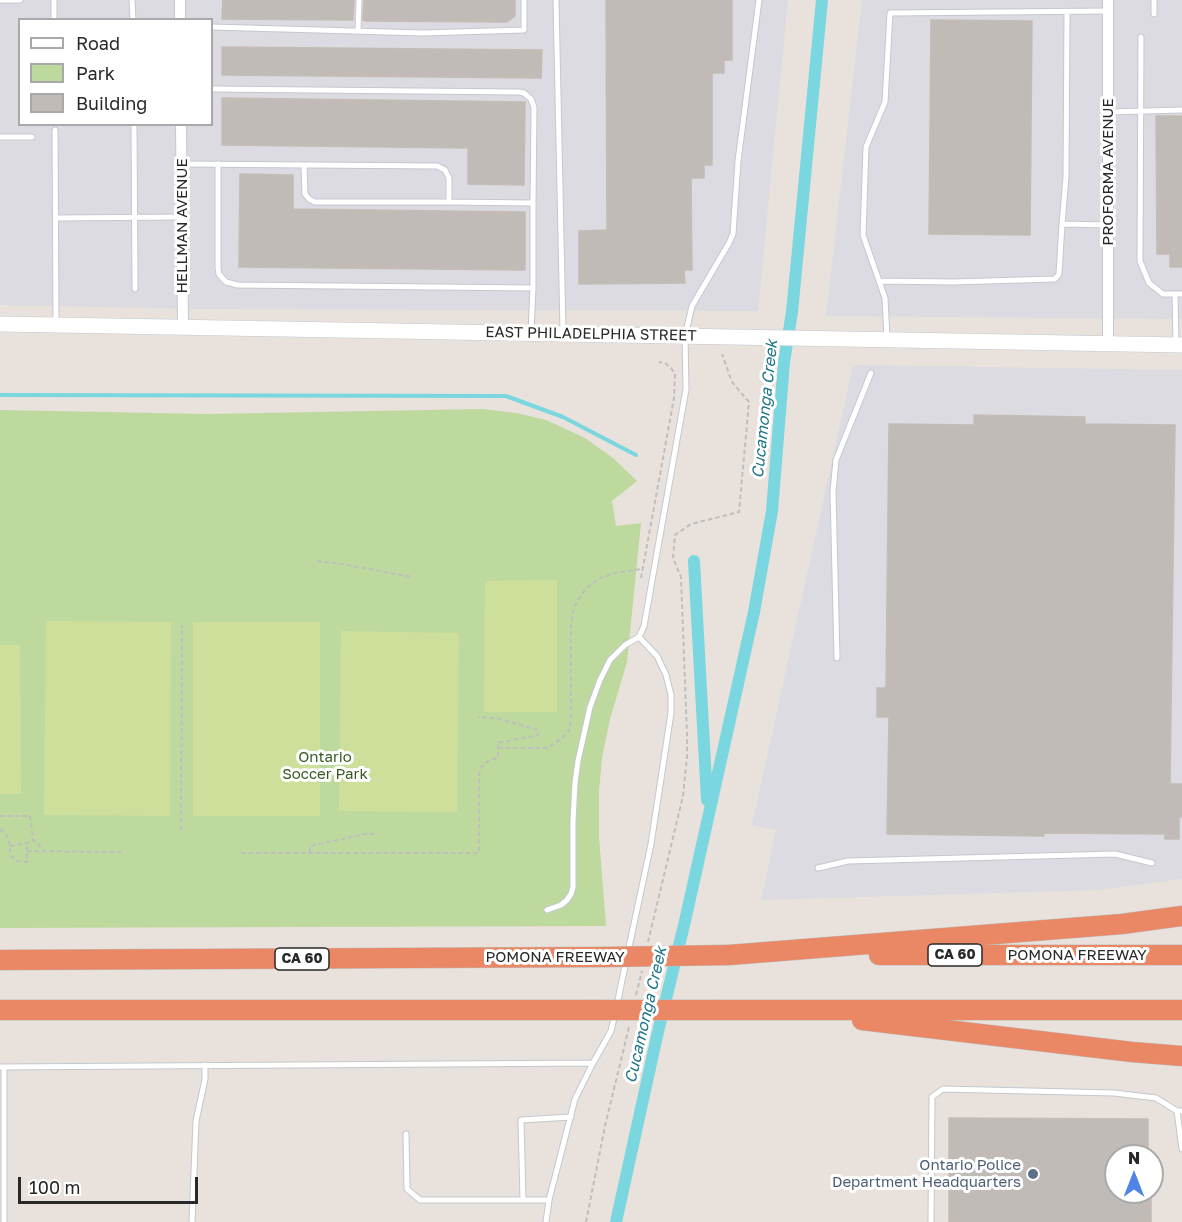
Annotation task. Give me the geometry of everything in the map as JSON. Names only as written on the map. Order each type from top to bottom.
[{"type":"highway","points":[[729,955],[1110,925],[1182,916]]},
{"type":"highway","name":"POMONA FREEWAY","points":[[0,960],[729,955],[1182,955]]},
{"type":"highway","points":[[0,1010],[1182,1010]]},
{"type":"highway","points":[[773,1010],[1182,1056]]},
{"type":"street","points":[[180,0],[180,18]]},
{"type":"street","name":"PROFORMA AVENUE","points":[[1108,6],[1108,344]]},
{"type":"street","name":"HELLMAN AVENUE","points":[[181,126],[183,327]]},
{"type":"street","name":"EAST PHILADELPHIA STREET","points":[[0,324],[1179,345]]},
{"type":"lane","points":[[0,0],[20,0]]},
{"type":"lane","points":[[54,0],[54,18]]},
{"type":"lane","points":[[132,0],[133,18]]},
{"type":"lane","points":[[358,31],[359,0]]},
{"type":"lane","points":[[213,27],[423,33],[524,30],[525,0]]},
{"type":"lane","points":[[556,0],[563,333]]},
{"type":"lane","points":[[547,910],[567,900],[573,887],[573,821],[578,761],[590,707],[610,660],[625,645],[639,637],[644,626],[686,389],[685,336],[692,306],[733,234],[740,150],[759,0]]},
{"type":"lane","points":[[1154,0],[1154,14]]},
{"type":"lane","points":[[887,340],[885,298],[863,234],[866,147],[885,102],[890,13],[1067,12],[1108,6]]},
{"type":"lane","points":[[879,282],[1055,279],[1059,274],[1066,177],[1067,12]]},
{"type":"lane","points":[[1142,37],[1140,261],[1149,283],[1163,294],[1179,294],[1179,345]]},
{"type":"lane","points":[[213,89],[524,93],[531,99],[534,107],[531,332]]},
{"type":"lane","points":[[1108,112],[1182,110]]},
{"type":"lane","points":[[134,126],[135,289]]},
{"type":"lane","points":[[55,130],[56,325]]},
{"type":"lane","points":[[0,137],[32,137]]},
{"type":"lane","points":[[181,164],[437,166],[445,170],[449,178],[449,202]]},
{"type":"lane","points":[[218,164],[218,268],[219,274],[226,282],[238,285],[533,288]]},
{"type":"lane","points":[[304,165],[305,194],[315,202],[533,203]]},
{"type":"lane","points":[[56,218],[182,217]]},
{"type":"lane","points":[[1062,224],[1108,225]]},
{"type":"lane","points":[[837,658],[832,492],[836,460],[871,373]]},
{"type":"lane","points":[[546,1222],[549,1200],[576,1099],[611,1031],[648,863],[671,713],[671,694],[666,675],[657,656],[639,637]]},
{"type":"lane","points":[[818,868],[848,861],[1115,854],[1152,862]]},
{"type":"lane","points":[[4,1222],[2,1213],[2,1067],[593,1063]]},
{"type":"lane","points":[[192,1222],[196,1121],[205,1078],[205,1065]]},
{"type":"lane","points":[[932,1222],[932,1097],[943,1089],[1114,1093],[1156,1098],[1179,1111],[1182,1149]]},
{"type":"lane","points":[[523,1200],[521,1120],[571,1117]]},
{"type":"lane","points":[[406,1134],[407,1189],[420,1200],[549,1200]]},
{"type":"path","points":[[641,578],[674,398],[675,374],[665,363],[659,362]]},
{"type":"path","points":[[317,561],[413,577]]},
{"type":"path","points":[[498,748],[548,748],[561,739],[568,730],[571,720],[571,624],[574,607],[584,591],[598,579],[615,573],[642,569]]},
{"type":"path","points":[[181,830],[182,625]]},
{"type":"path","points":[[241,853],[479,853],[479,774],[481,768],[485,763],[498,758],[498,743],[538,735],[538,730],[496,718],[478,717]]},
{"type":"path","points":[[0,816],[30,816],[33,839],[45,852]]},
{"type":"path","points":[[0,830],[6,834],[12,857],[21,862],[27,862],[27,843]]},
{"type":"path","points":[[310,852],[310,846],[366,834],[379,834]]},
{"type":"path","points":[[10,846],[27,843],[33,839]]},
{"type":"path","points":[[27,851],[121,852]]},
{"type":"shaded area","points":[[0,0],[788,0],[758,311],[200,309],[0,305]]},
{"type":"shaded area","points":[[862,0],[1182,0],[1182,319],[826,316]]},
{"type":"shaded area","points":[[853,365],[1182,370],[1182,879],[1098,890],[761,900],[776,830],[752,825]]},
{"type":"green space","name":"Ontario Soccer Park","points":[[482,409],[516,413],[546,420],[585,438],[613,458],[637,481],[612,501],[616,526],[641,523],[627,662],[610,719],[602,758],[599,791],[599,836],[606,926],[0,928],[0,410],[207,414]]},
{"type":"green space","points":[[557,580],[557,712],[484,712],[485,581]]},
{"type":"green space","points":[[46,621],[171,622],[170,816],[44,815]]},
{"type":"green space","points":[[193,622],[320,622],[320,816],[193,816]]},
{"type":"green space","points":[[341,631],[459,633],[457,812],[339,811]]},
{"type":"green space","points":[[0,645],[20,645],[21,794],[0,794]]},
{"type":"building","points":[[223,0],[354,0],[353,20],[222,19]]},
{"type":"building","points":[[364,0],[515,0],[515,16],[507,22],[365,21],[363,20]]},
{"type":"building","points":[[606,0],[732,0],[732,60],[724,60],[724,73],[712,73],[712,165],[704,165],[704,178],[691,178],[692,270],[684,270],[685,283],[579,284],[579,231],[607,230]]},
{"type":"building","points":[[931,20],[1032,21],[1030,235],[929,234]]},
{"type":"building","points":[[222,47],[542,50],[541,78],[222,75]]},
{"type":"building","points":[[222,98],[525,102],[524,185],[468,184],[468,148],[222,145]]},
{"type":"building","points":[[1156,116],[1182,116],[1182,267],[1170,267],[1170,254],[1157,254]]},
{"type":"building","points":[[240,174],[293,175],[293,209],[525,212],[525,270],[239,267]]},
{"type":"building","points":[[974,415],[1085,417],[1085,424],[1175,425],[1170,784],[1182,784],[1179,839],[1165,839],[1165,834],[1044,833],[1044,836],[887,834],[889,717],[877,717],[877,688],[886,688],[889,424],[974,425]]},
{"type":"building","name":"Ontario Police Department Headquarters","points":[[949,1118],[1148,1119],[1148,1144],[1104,1144],[1104,1204],[1151,1204],[1151,1222],[949,1222]]},
{"type":"waterway","name":"Cucamonga Creek","points":[[616,1222],[754,612],[772,511],[784,362],[792,312],[822,0]]},
{"type":"waterway","points":[[0,395],[506,396],[563,417],[636,455]]},
{"type":"waterway","name":"Cucamonga Creek","points":[[694,561],[707,800]]},
{"type":"place","name":"Ontario Police Department Headquarters","points":[[1033,1174]]}]
